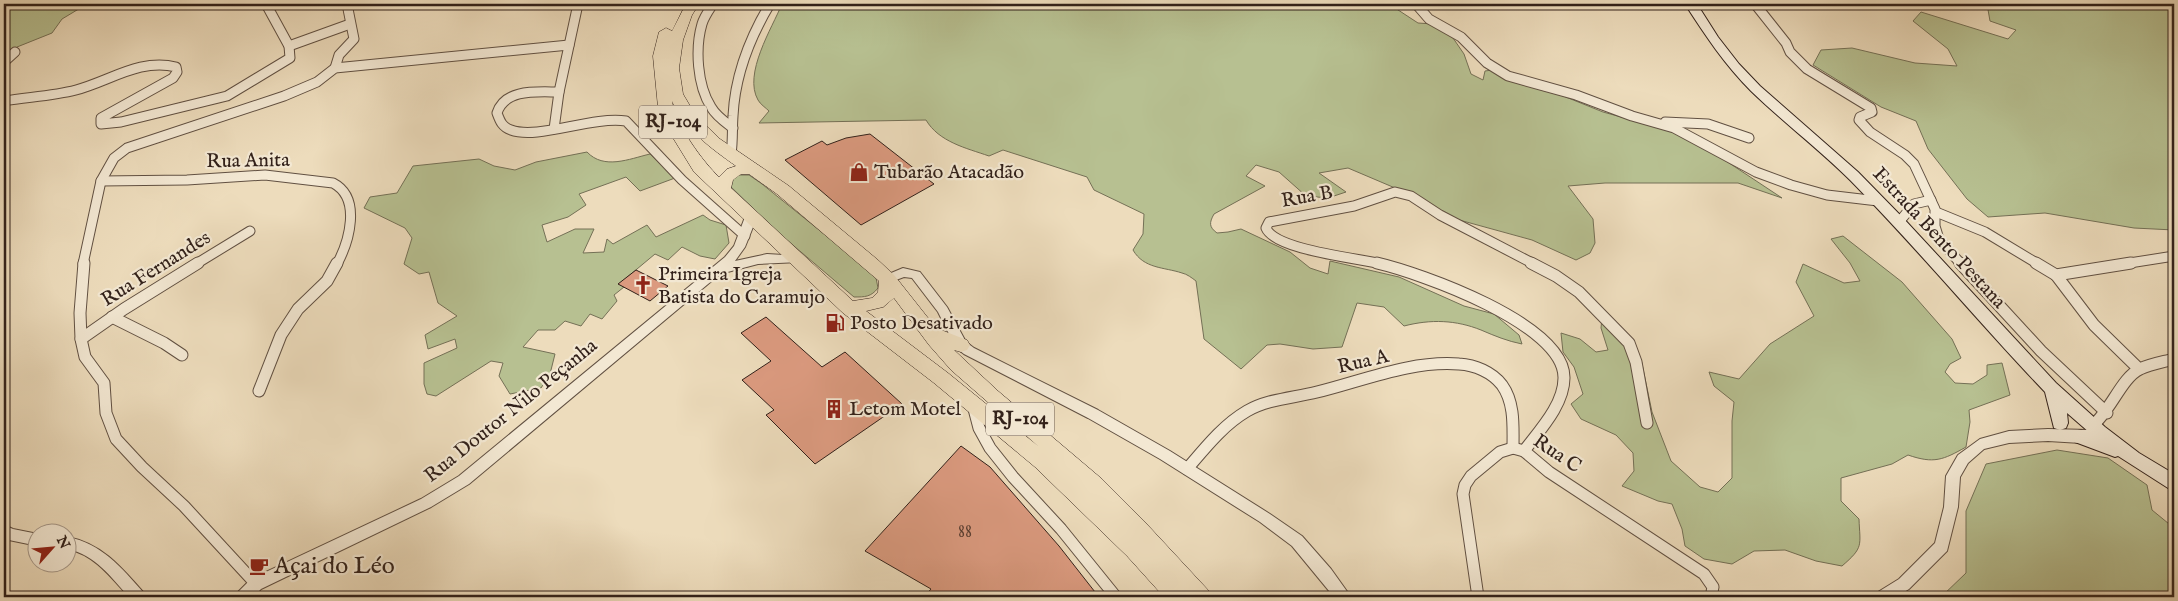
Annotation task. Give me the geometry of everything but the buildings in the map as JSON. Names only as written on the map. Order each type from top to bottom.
[{"type":"highway","name":"RJ-104","points":[[680,4],[668,28],[660,56],[660,79],[665,107],[693,160],[751,218],[849,308],[973,404],[1042,461],[1134,550],[1178,597]]},
{"type":"highway","name":"RJ-104","points":[[692,4],[680,28],[674,47],[672,65],[675,93],[681,106],[690,118],[706,134],[790,195],[874,265],[956,364],[1097,487],[1159,551],[1200,597]]},
{"type":"highway","points":[[723,190],[724,180],[728,175],[737,170],[753,169]]},
{"type":"highway","points":[[849,308],[877,303],[887,294],[888,280]]},
{"type":"highway","points":[[927,331],[961,345]]},
{"type":"main road","name":"Estrada Bento Pestana","points":[[1691,4],[1713,39],[1735,68],[1847,170],[1900,222],[2050,387],[2079,414],[2091,432]]},
{"type":"main road","points":[[2050,387],[2059,410],[2060,423]]},
{"type":"main road","points":[[2091,432],[2174,483]]},
{"type":"street","points":[[4,101],[86,87],[145,66],[168,64],[176,67],[177,72],[173,78],[101,118],[101,124],[227,96],[290,58],[289,46],[266,4]]},
{"type":"street","points":[[256,584],[184,506],[142,468],[116,439],[106,413],[104,382],[85,357],[80,313],[83,266],[101,181],[114,158],[127,148],[284,96],[318,82],[334,68],[339,55],[354,39],[347,4]]},
{"type":"street","points":[[554,129],[559,92],[578,4]]},
{"type":"street","points":[[713,4],[700,32],[701,83],[709,104],[720,118],[733,128]]},
{"type":"street","points":[[732,154],[735,97],[740,70],[753,32],[770,4]]},
{"type":"street","points":[[1416,4],[1429,19],[1465,40],[1497,71],[1536,85],[1576,95],[1632,116],[1657,122],[1692,136],[1756,172],[1791,185],[1847,199],[1878,202]]},
{"type":"street","points":[[1755,4],[1786,43],[1790,52],[1807,69],[1871,108],[1872,112],[1858,118],[1860,123],[1874,136],[1911,160],[1920,173],[1936,212],[1933,225],[1938,239],[1995,304],[2058,369],[2107,413]]},
{"type":"street","points":[[289,46],[350,24]]},
{"type":"street","points":[[334,68],[569,45]]},
{"type":"street","points":[[4,62],[15,52]]},
{"type":"street","points":[[559,92],[518,95],[507,98],[501,103],[497,113],[502,124],[509,130],[535,131],[554,129],[609,118],[626,122],[682,180],[745,236]]},
{"type":"street","points":[[1657,122],[1708,124],[1749,138]]},
{"type":"street","name":"Rua Anita","points":[[101,181],[186,180],[265,174],[333,183],[349,200],[351,214],[344,251],[327,281],[298,309],[281,335],[259,391]]},
{"type":"street","name":"Rua B","points":[[1518,450],[1558,401],[1564,386],[1564,371],[1556,351],[1542,338],[1520,322],[1443,286],[1386,266],[1288,245],[1277,240],[1267,232],[1266,228],[1269,222],[1354,206],[1395,192],[1411,196],[1440,215],[1556,276],[1578,292],[1603,315],[1629,343],[1636,362],[1647,423]]},
{"type":"street","points":[[1900,222],[1914,204],[1931,200]]},
{"type":"street","points":[[1936,212],[1985,232],[2056,275],[2067,293],[2094,324],[2138,369]]},
{"type":"street","name":"Rua Doutor Nilo Peçanha","points":[[243,597],[256,584],[426,503],[464,480],[729,260],[745,236],[751,218]]},
{"type":"street","name":"Rua Fernandes","points":[[82,339],[112,317],[250,231]]},
{"type":"street","points":[[2056,275],[2174,256]]},
{"type":"street","name":"Rua Doutor Nilo Peçanha","points":[[710,275],[754,260],[772,257],[796,259]]},
{"type":"street","points":[[888,280],[903,272],[916,275],[943,310],[961,345],[969,351],[1004,371],[1093,414],[1165,454],[1297,541],[1326,574],[1342,597]]},
{"type":"street","points":[[112,317],[144,332],[182,355]]},
{"type":"street","points":[[1883,597],[1904,584],[1942,546],[1950,508],[1953,476],[1963,458],[1980,445],[2009,437],[2091,432],[2138,369],[2174,359]]},
{"type":"street","name":"Rua A","points":[[1187,469],[1218,432],[1257,406],[1406,371],[1446,364],[1469,365],[1482,369],[1496,378],[1506,391],[1512,412],[1518,450]]},
{"type":"street","points":[[973,404],[979,428],[990,448],[1013,477],[1061,529],[1116,597]]},
{"type":"street","points":[[2048,435],[2060,423],[2079,414]]},
{"type":"street","name":"Rua C","points":[[1478,597],[1463,494],[1464,485],[1489,460],[1500,452],[1518,450],[1704,574],[1712,582],[1714,588],[1711,597]]},
{"type":"street","points":[[4,531],[9,535],[28,538]]},
{"type":"street","points":[[78,545],[95,552],[138,597]]},
{"type":"green space","points":[[4,4],[87,4],[62,19],[52,33],[17,47],[11,54],[4,57]]},
{"type":"green space","points":[[782,4],[1389,4],[1418,23],[1433,24],[1453,38],[1464,54],[1471,74],[1483,80],[1485,71],[1492,70],[1523,85],[1551,91],[1603,112],[1676,132],[1720,157],[1782,198],[1738,183],[1605,183],[1568,186],[1593,219],[1595,243],[1590,253],[1576,260],[1532,240],[1452,218],[1421,199],[1348,168],[1319,173],[1346,192],[1328,198],[1306,196],[1279,172],[1256,165],[1246,176],[1265,186],[1214,214],[1211,225],[1212,229],[1217,233],[1241,229],[1290,252],[1310,268],[1328,274],[1330,261],[1399,277],[1464,306],[1494,314],[1519,335],[1522,344],[1453,322],[1424,322],[1404,326],[1384,307],[1357,303],[1342,347],[1313,349],[1280,344],[1267,345],[1241,369],[1204,339],[1196,281],[1184,274],[1149,264],[1143,261],[1133,250],[1143,234],[1144,214],[1094,190],[1087,177],[1003,150],[989,156],[971,150],[938,134],[926,120],[759,123],[769,111],[759,101],[754,89],[756,65]]},
{"type":"green space","points":[[1987,4],[2174,4],[2174,230],[2134,228],[2045,213],[1988,217],[1967,199],[1928,149],[1916,121],[1881,107],[1813,65],[1821,50],[1852,48],[1915,63],[1957,66],[1948,49],[1913,21],[1921,12],[2008,39],[2016,30],[1990,21]]},
{"type":"green space","points":[[587,152],[601,161],[609,162],[617,162],[650,154],[675,178],[640,191],[626,177],[579,194],[586,205],[568,217],[542,225],[547,242],[575,229],[594,229],[583,253],[604,252],[607,239],[613,244],[647,225],[656,237],[703,215],[710,220],[726,225],[729,243],[715,259],[700,256],[682,247],[668,260],[655,254],[619,284],[624,287],[614,295],[617,301],[602,319],[590,314],[581,326],[565,321],[555,330],[538,330],[523,347],[555,354],[550,374],[541,388],[510,394],[499,376],[503,363],[491,361],[436,396],[427,394],[424,384],[424,363],[457,348],[455,339],[428,349],[425,335],[457,316],[438,303],[429,272],[419,274],[404,264],[412,238],[405,228],[364,208],[370,197],[397,193],[413,166],[479,159],[494,166],[515,170],[536,162]]},
{"type":"green space","points":[[749,175],[762,184],[865,267],[876,278],[878,288],[867,296],[854,297],[781,235],[730,186],[733,177]]},
{"type":"green space","points":[[1843,236],[1902,282],[1952,339],[1961,358],[1950,364],[1945,372],[1955,383],[1973,384],[1987,375],[1987,365],[2002,363],[2010,395],[1969,410],[1970,422],[1966,447],[1951,455],[1932,460],[1908,455],[1892,464],[1841,478],[1841,501],[1859,519],[1860,535],[1857,550],[1842,566],[1816,561],[1785,550],[1754,551],[1732,564],[1704,559],[1685,546],[1682,529],[1672,504],[1658,501],[1622,486],[1634,471],[1633,453],[1616,435],[1581,419],[1571,404],[1583,394],[1574,367],[1563,352],[1561,333],[1580,339],[1596,352],[1608,350],[1601,328],[1602,317],[1641,359],[1652,412],[1671,461],[1700,487],[1718,492],[1732,478],[1734,402],[1714,386],[1709,372],[1739,379],[1770,344],[1814,316],[1796,282],[1803,264],[1844,283],[1860,281],[1850,263],[1831,239]]},
{"type":"green space","points":[[2057,450],[2108,458],[2147,485],[2152,510],[2174,528],[2174,597],[1941,597],[1966,573],[1966,511],[1986,464]]},
{"type":"place","name":"Tubarão Atacadão","points":[[859,172]]},
{"type":"place","name":"Primeira Igreja Batista do Caramujo","points":[[643,285]]},
{"type":"place","name":"Posto Desativado","points":[[835,323]]},
{"type":"place","name":"Letom Motel","points":[[834,409]]},
{"type":"place","name":"Açai do Léo","points":[[259,566]]}]
